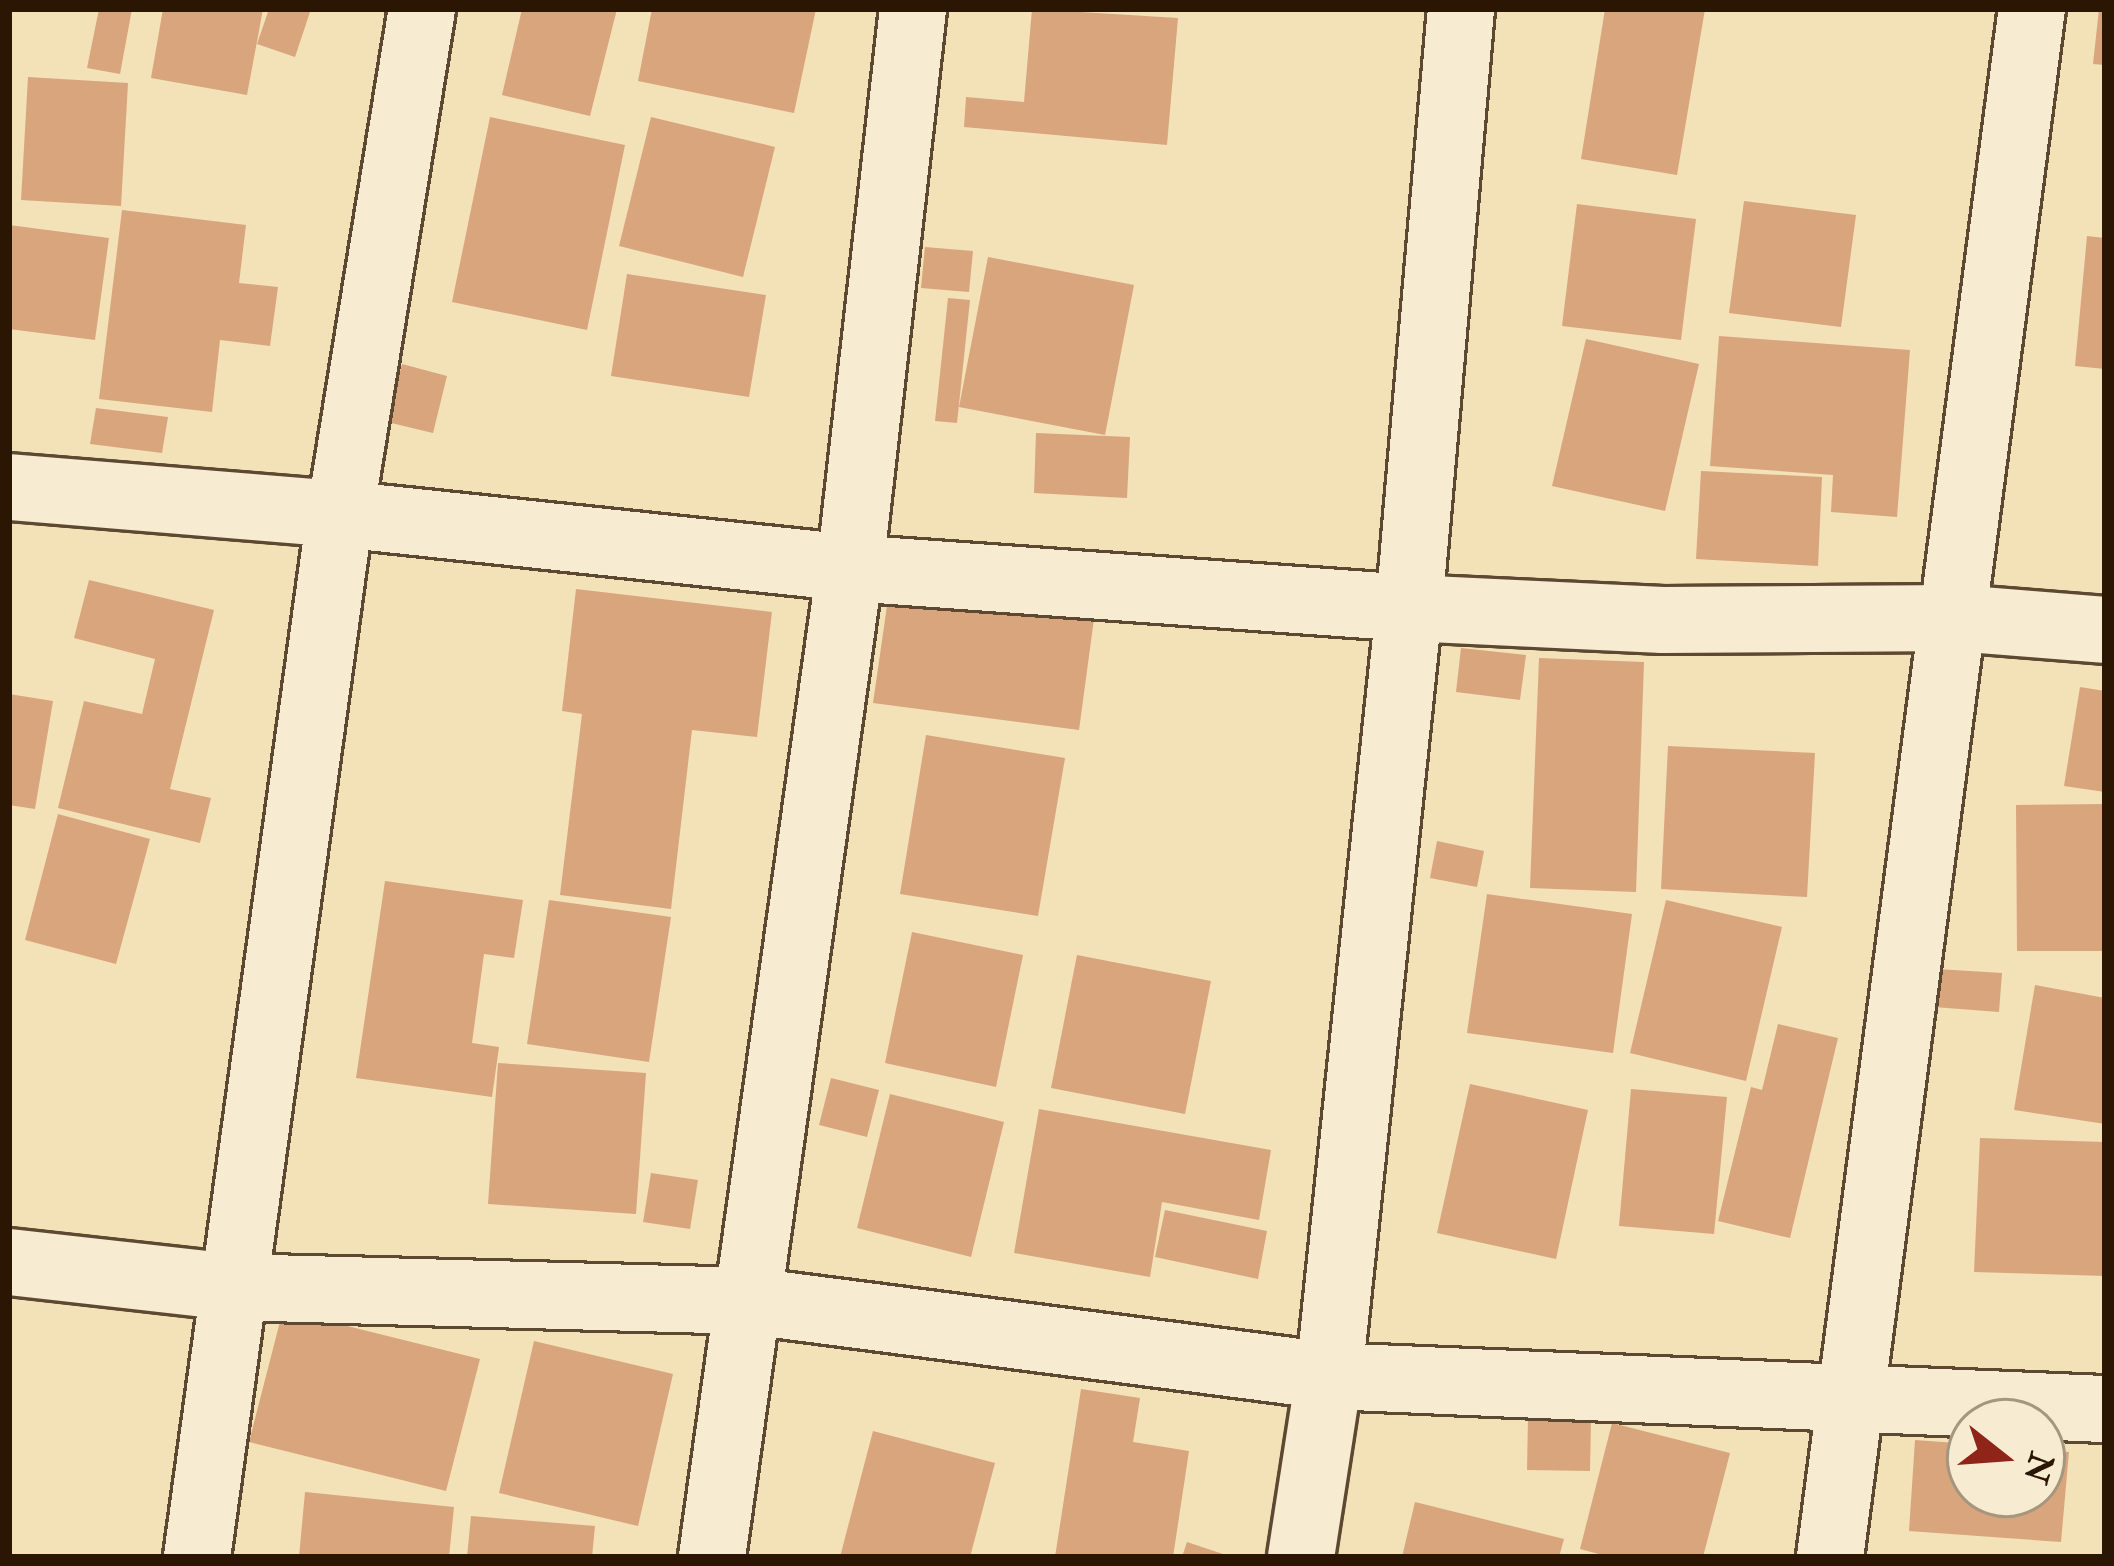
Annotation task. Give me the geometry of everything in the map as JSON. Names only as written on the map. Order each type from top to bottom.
[{"type":"street","points":[[197,1557],[340,514],[422,9]]},
{"type":"street","points":[[712,1557],[850,568],[913,9]]},
{"type":"street","points":[[1301,1557],[1329,1376],[1409,608],[1461,9]]},
{"type":"street","points":[[1830,1557],[2032,9]]},
{"type":"street","points":[[9,487],[340,514],[850,568],[1409,608],[1663,620],[1956,618],[2105,630]]},
{"type":"street","points":[[9,1262],[232,1287],[750,1301],[1329,1376],[1851,1394],[2105,1409]]},
{"type":"building","points":[[99,9],[132,9],[120,74],[87,68]]},
{"type":"building","points":[[163,9],[263,9],[247,95],[151,78]]},
{"type":"building","points":[[269,9],[311,9],[295,57],[257,44]]},
{"type":"building","points":[[522,9],[617,9],[590,116],[502,95]]},
{"type":"building","points":[[652,9],[816,9],[794,113],[638,81]]},
{"type":"building","points":[[1032,9],[1178,18],[1167,145],[964,127],[966,97],[1024,102]]},
{"type":"building","points":[[1605,9],[1705,9],[1677,175],[1581,159]]},
{"type":"building","points":[[2099,9],[2105,9],[2105,65],[2093,64]]},
{"type":"building","points":[[28,77],[128,83],[121,206],[21,200]]},
{"type":"building","points":[[490,117],[625,145],[587,330],[452,302]]},
{"type":"building","points":[[651,117],[775,147],[743,277],[619,246]]},
{"type":"building","points":[[1744,201],[1856,215],[1841,327],[1729,313]]},
{"type":"building","points":[[1577,204],[1696,219],[1681,340],[1562,326]]},
{"type":"building","points":[[122,210],[246,225],[239,283],[278,287],[270,346],[220,340],[212,412],[99,399]]},
{"type":"building","points":[[9,225],[109,238],[95,340],[9,329]]},
{"type":"building","points":[[2087,236],[2105,238],[2105,369],[2075,366]]},
{"type":"building","points":[[925,247],[973,251],[969,292],[921,288]]},
{"type":"building","points":[[988,257],[1134,285],[1105,435],[959,407]]},
{"type":"building","points":[[627,274],[766,295],[749,397],[611,376]]},
{"type":"building","points":[[948,298],[970,300],[957,423],[935,421]]},
{"type":"building","points":[[1719,336],[1910,350],[1897,517],[1831,512],[1833,475],[1710,466]]},
{"type":"building","points":[[1586,339],[1699,364],[1665,511],[1552,486]]},
{"type":"building","points":[[402,364],[447,376],[433,433],[387,422]]},
{"type":"building","points":[[96,408],[168,417],[162,453],[90,444]]},
{"type":"building","points":[[1036,433],[1130,437],[1127,498],[1034,493]]},
{"type":"building","points":[[1701,471],[1822,477],[1818,566],[1696,559]]},
{"type":"building","points":[[89,580],[214,610],[170,789],[211,798],[200,843],[58,808],[84,701],[142,714],[155,659],[74,638]]},
{"type":"building","points":[[576,589],[772,612],[757,737],[692,730],[671,909],[560,895],[582,714],[562,711]]},
{"type":"building","points":[[889,592],[1094,619],[1079,730],[873,703]]},
{"type":"building","points":[[1461,648],[1526,655],[1520,700],[1456,692]]},
{"type":"building","points":[[1539,658],[1644,662],[1636,892],[1530,888]]},
{"type":"building","points":[[2080,687],[2105,691],[2105,792],[2064,786]]},
{"type":"building","points":[[9,694],[53,701],[35,809],[9,805]]},
{"type":"building","points":[[926,735],[1065,758],[1038,916],[900,894]]},
{"type":"building","points":[[1668,746],[1815,753],[1807,897],[1661,889]]},
{"type":"building","points":[[2105,804],[2105,951],[2017,951],[2016,805]]},
{"type":"building","points":[[58,814],[150,839],[116,964],[25,940]]},
{"type":"building","points":[[1437,841],[1484,851],[1477,887],[1430,878]]},
{"type":"building","points":[[385,881],[523,900],[514,958],[484,954],[472,1043],[499,1047],[492,1097],[356,1078]]},
{"type":"building","points":[[1487,894],[1632,914],[1613,1053],[1467,1033]]},
{"type":"building","points":[[549,900],[671,917],[649,1062],[527,1044]]},
{"type":"building","points":[[1666,900],[1782,927],[1746,1081],[1630,1053]]},
{"type":"building","points":[[912,932],[1023,955],[996,1087],[885,1063]]},
{"type":"building","points":[[1077,955],[1211,981],[1185,1114],[1051,1088]]},
{"type":"building","points":[[1937,969],[2002,973],[1999,1012],[1934,1007]]},
{"type":"building","points":[[2035,985],[2105,998],[2105,1124],[2014,1110]]},
{"type":"building","points":[[1778,1024],[1838,1038],[1790,1238],[1718,1221],[1751,1087],[1762,1090]]},
{"type":"building","points":[[498,1063],[646,1073],[636,1214],[488,1204]]},
{"type":"building","points":[[831,1078],[879,1090],[867,1137],[819,1125]]},
{"type":"building","points":[[1470,1084],[1588,1110],[1556,1259],[1437,1233]]},
{"type":"building","points":[[1631,1089],[1727,1097],[1714,1234],[1619,1226]]},
{"type":"building","points":[[890,1094],[1004,1122],[971,1257],[857,1228]]},
{"type":"building","points":[[1039,1109],[1271,1150],[1259,1220],[1162,1202],[1150,1277],[1014,1253]]},
{"type":"building","points":[[1980,1138],[2105,1142],[2105,1276],[1974,1272]]},
{"type":"building","points":[[651,1173],[698,1180],[690,1229],[643,1222]]},
{"type":"building","points":[[1165,1210],[1267,1231],[1258,1279],[1155,1257]]},
{"type":"building","points":[[283,1310],[480,1359],[446,1491],[249,1442]]},
{"type":"building","points":[[534,1341],[673,1374],[638,1526],[499,1493]]},
{"type":"building","points":[[1081,1389],[1140,1398],[1133,1442],[1189,1451],[1173,1557],[1055,1557]]},
{"type":"building","points":[[1528,1418],[1591,1420],[1590,1471],[1527,1470]]},
{"type":"building","points":[[1612,1423],[1730,1453],[1703,1557],[1610,1557],[1580,1549]]},
{"type":"building","points":[[873,1431],[995,1463],[970,1557],[840,1557]]},
{"type":"building","points":[[1915,1440],[1946,1442],[1946,1518],[2063,1518],[2061,1542],[1909,1531]]},
{"type":"building","points":[[305,1492],[454,1507],[449,1557],[299,1557]]},
{"type":"building","points":[[1415,1502],[1564,1539],[1559,1557],[1402,1557]]},
{"type":"building","points":[[471,1516],[595,1526],[592,1557],[467,1557]]},
{"type":"building","points":[[1187,1542],[1229,1556],[1229,1557],[1182,1557]]}]
